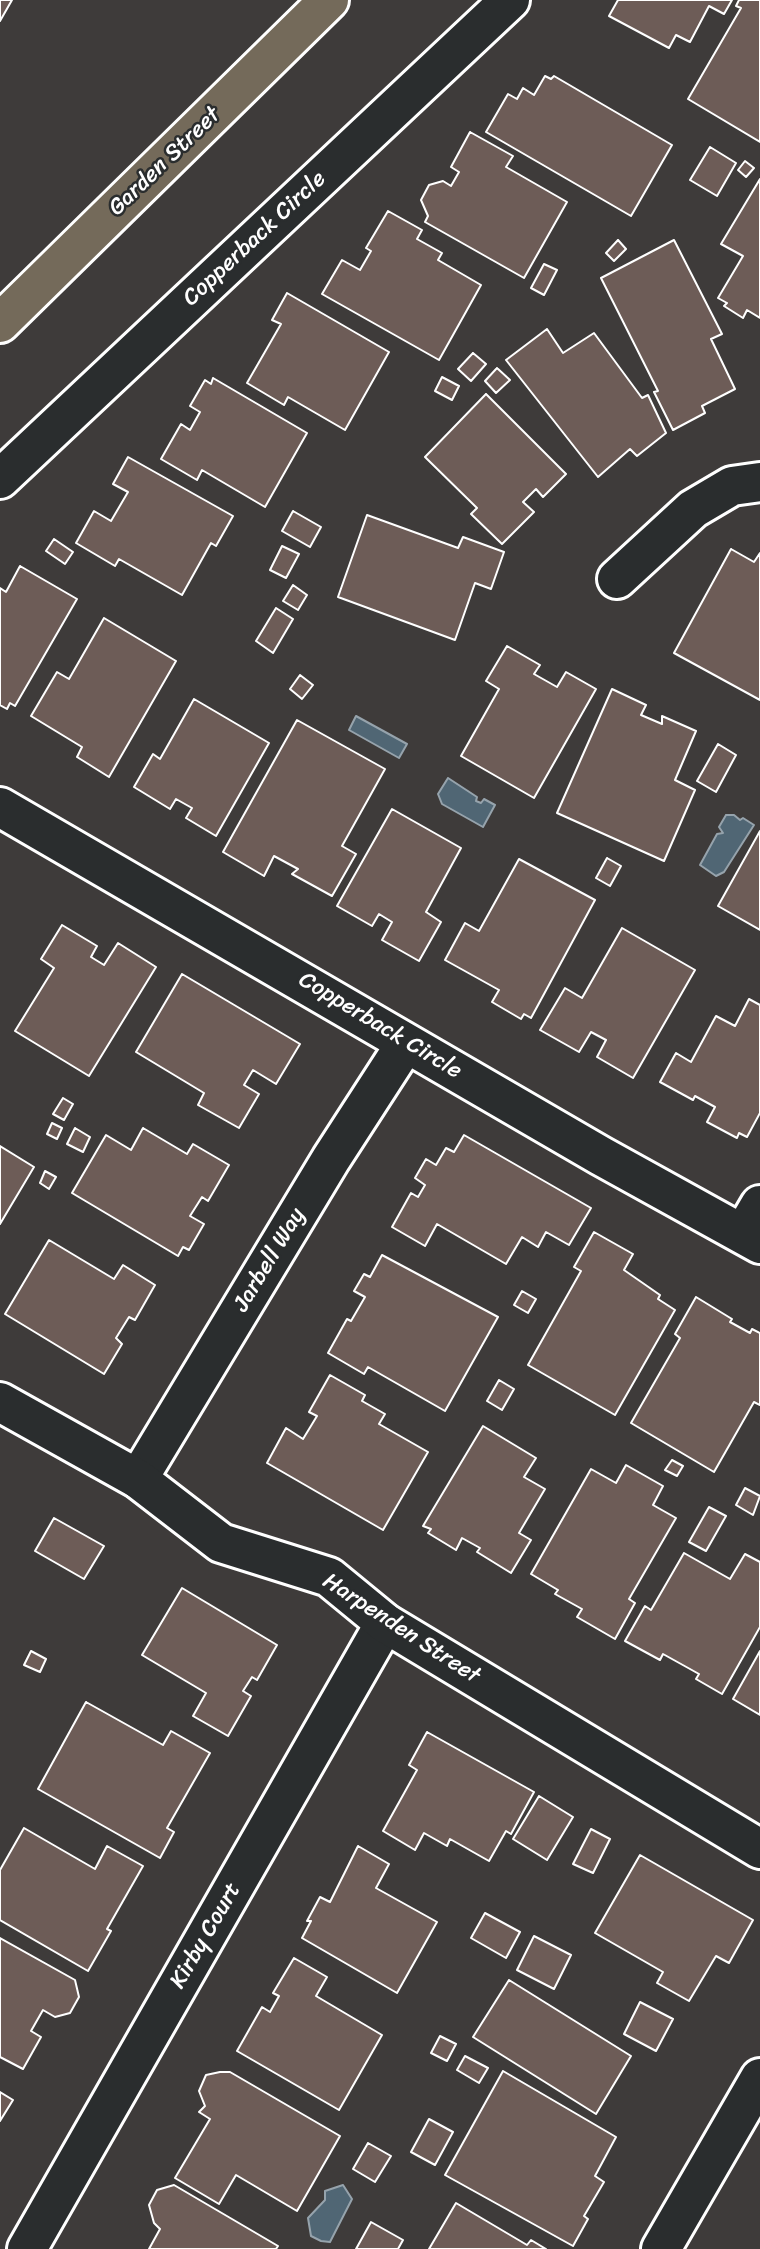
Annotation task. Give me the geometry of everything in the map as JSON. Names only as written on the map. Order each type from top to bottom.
[{"type":"main road","name":"Garden Street","points":[[0,323],[329,0]]},
{"type":"street","name":"Copperback Circle","points":[[0,479],[510,0]]},
{"type":"street","points":[[617,579],[693,509],[732,486],[760,482]]},
{"type":"street","name":"Copperback Circle","points":[[0,807],[322,991],[406,1043],[754,1228]]},
{"type":"street","name":"Jarbell Way","points":[[138,1479],[331,1159],[406,1043]]},
{"type":"street","name":"Harpenden Street","points":[[0,1402],[138,1479],[221,1543],[329,1577],[385,1623],[760,1849]]},
{"type":"street","name":"Kirby Court","points":[[27,2249],[385,1623]]},
{"type":"street","points":[[662,2249],[760,2078]]},
{"type":"water","points":[[356,716],[407,744],[399,758],[349,730]]},
{"type":"water","points":[[448,778],[477,797],[476,801],[481,803],[484,799],[495,805],[483,827],[442,804],[438,794]]},
{"type":"water","points":[[726,815],[734,815],[740,820],[743,818],[754,825],[724,872],[716,876],[700,865],[717,834],[723,833],[719,827]]},
{"type":"water","points":[[343,2185],[352,2199],[330,2242],[311,2236],[308,2218],[325,2200],[325,2191]]},
{"type":"building","points":[[0,0],[12,0],[0,21]]},
{"type":"building","points":[[618,0],[732,0],[724,14],[709,6],[690,42],[676,35],[669,48],[609,16]]},
{"type":"building","points":[[739,0],[760,0],[760,142],[688,99],[741,8],[736,6]]},
{"type":"building","points":[[545,76],[551,79],[554,76],[672,145],[631,216],[486,132],[508,94],[517,99],[523,88],[534,95]]},
{"type":"building","points":[[470,132],[513,156],[506,167],[567,202],[524,278],[425,222],[428,216],[421,200],[429,185],[443,181],[451,186],[459,172],[451,167]]},
{"type":"building","points":[[710,147],[736,163],[717,196],[690,180]]},
{"type":"building","points":[[745,161],[754,168],[746,177],[738,170]]},
{"type":"building","points":[[760,179],[760,318],[747,310],[743,318],[724,306],[727,303],[718,298],[743,256],[721,244]]},
{"type":"building","points":[[388,211],[422,230],[417,239],[442,253],[438,260],[481,285],[439,360],[322,294],[342,260],[360,270],[371,251],[366,248]]},
{"type":"building","points":[[618,240],[626,249],[614,261],[606,253]]},
{"type":"building","points":[[674,240],[722,334],[711,339],[735,389],[702,406],[705,413],[673,430],[654,392],[658,391],[601,278]]},
{"type":"building","points":[[544,264],[557,270],[544,295],[531,288]]},
{"type":"building","points":[[287,293],[389,352],[345,430],[288,397],[284,405],[247,383],[281,324],[272,320]]},
{"type":"building","points":[[547,329],[563,353],[594,333],[642,398],[648,395],[666,433],[637,456],[630,449],[598,477],[506,360]]},
{"type":"building","points":[[473,353],[486,364],[471,381],[458,369]]},
{"type":"building","points":[[497,368],[510,380],[496,393],[485,381]]},
{"type":"building","points":[[442,377],[459,386],[452,400],[435,391]]},
{"type":"building","points":[[213,378],[307,433],[265,507],[202,470],[197,480],[161,459],[181,424],[190,430],[200,412],[190,406],[205,380],[211,384]]},
{"type":"building","points":[[486,394],[566,474],[543,497],[536,489],[523,502],[534,512],[502,544],[471,514],[477,508],[425,457]]},
{"type":"building","points":[[128,457],[233,516],[216,546],[211,543],[182,595],[119,559],[115,566],[76,543],[94,511],[111,521],[128,492],[113,484]]},
{"type":"building","points":[[293,511],[321,527],[310,547],[282,531]]},
{"type":"building","points":[[367,515],[458,548],[463,537],[504,552],[491,589],[475,583],[455,640],[338,597]]},
{"type":"building","points":[[54,539],[73,552],[65,564],[46,551]]},
{"type":"building","points":[[282,546],[299,554],[286,578],[270,570]]},
{"type":"building","points":[[731,549],[754,562],[760,553],[760,700],[674,653]]},
{"type":"building","points":[[20,566],[77,599],[15,706],[10,703],[7,709],[0,705],[0,588],[6,592]]},
{"type":"building","points":[[293,585],[307,595],[298,610],[283,601]]},
{"type":"building","points":[[276,608],[293,619],[273,653],[256,641]]},
{"type":"building","points":[[104,618],[176,661],[109,777],[77,757],[82,747],[31,716],[57,672],[69,679]]},
{"type":"building","points":[[507,646],[540,665],[534,674],[557,687],[566,672],[596,689],[534,798],[461,756],[499,689],[486,681]]},
{"type":"building","points":[[300,675],[313,685],[302,699],[290,689]]},
{"type":"building","points":[[612,689],[646,705],[641,715],[662,724],[662,716],[696,731],[675,780],[695,790],[664,861],[557,813]]},
{"type":"building","points":[[194,699],[269,743],[216,836],[186,818],[192,808],[176,799],[170,809],[134,787],[153,754],[160,759]]},
{"type":"building","points":[[297,720],[385,769],[342,846],[356,854],[332,896],[292,874],[298,869],[274,856],[264,876],[223,852]]},
{"type":"building","points":[[718,744],[736,755],[716,792],[697,781]]},
{"type":"building","points":[[392,809],[461,848],[426,912],[441,922],[419,961],[382,940],[392,922],[379,914],[372,926],[337,906]]},
{"type":"building","points":[[760,831],[760,930],[718,906]]},
{"type":"building","points":[[607,858],[621,866],[610,886],[596,878]]},
{"type":"building","points":[[519,859],[595,900],[531,1018],[524,1014],[521,1019],[492,1002],[499,990],[445,960],[465,923],[479,931]]},
{"type":"building","points":[[62,925],[97,946],[91,957],[104,965],[118,943],[156,967],[89,1076],[15,1031],[54,968],[41,959]]},
{"type":"building","points":[[622,928],[695,970],[633,1078],[597,1057],[606,1040],[591,1032],[579,1052],[540,1030],[565,988],[582,998]]},
{"type":"building","points":[[182,974],[300,1044],[276,1084],[253,1070],[244,1085],[259,1094],[239,1128],[198,1105],[204,1093],[136,1052]]},
{"type":"building","points":[[749,999],[760,1005],[760,1113],[747,1137],[739,1133],[737,1138],[707,1122],[715,1107],[695,1096],[693,1100],[660,1082],[676,1053],[691,1062],[716,1016],[735,1026]]},
{"type":"building","points":[[63,1098],[73,1104],[64,1120],[53,1114]]},
{"type":"building","points":[[52,1123],[62,1128],[57,1139],[47,1134]]},
{"type":"building","points":[[75,1128],[90,1137],[83,1152],[67,1144]]},
{"type":"building","points":[[143,1128],[187,1154],[193,1144],[229,1165],[208,1201],[202,1197],[190,1216],[204,1224],[189,1250],[183,1247],[178,1256],[72,1193],[106,1135],[131,1150]]},
{"type":"building","points":[[464,1135],[591,1208],[569,1245],[546,1232],[538,1247],[522,1237],[506,1264],[437,1224],[425,1246],[392,1227],[411,1193],[418,1197],[425,1185],[415,1178],[426,1159],[436,1165],[446,1148],[454,1152]]},
{"type":"building","points":[[0,1146],[34,1167],[0,1224]]},
{"type":"building","points":[[45,1171],[56,1177],[49,1189],[40,1183]]},
{"type":"building","points":[[594,1232],[633,1254],[624,1270],[660,1295],[658,1299],[675,1310],[615,1415],[528,1365],[581,1271],[574,1267]]},
{"type":"building","points":[[49,1240],[114,1279],[123,1265],[155,1285],[135,1320],[129,1317],[116,1338],[122,1344],[104,1374],[5,1314]]},
{"type":"building","points":[[382,1255],[498,1317],[445,1411],[368,1367],[364,1374],[328,1353],[347,1319],[351,1321],[365,1297],[354,1291],[364,1274],[370,1277]]},
{"type":"building","points":[[522,1291],[536,1299],[528,1313],[514,1305]]},
{"type":"building","points":[[696,1297],[732,1319],[730,1322],[750,1333],[752,1329],[760,1333],[760,1405],[754,1402],[714,1472],[631,1423],[680,1338],[675,1334]]},
{"type":"building","points":[[330,1375],[365,1395],[362,1401],[385,1414],[379,1424],[428,1452],[383,1530],[267,1463],[286,1428],[303,1439],[317,1416],[309,1412]]},
{"type":"building","points":[[499,1380],[514,1389],[502,1410],[487,1401]]},
{"type":"building","points":[[483,1426],[536,1458],[524,1477],[545,1489],[519,1533],[531,1540],[511,1573],[477,1552],[480,1548],[462,1538],[456,1550],[428,1533],[431,1529],[423,1526]]},
{"type":"building","points":[[672,1460],[683,1466],[677,1476],[665,1470]]},
{"type":"building","points":[[626,1465],[663,1486],[653,1505],[676,1518],[629,1599],[635,1603],[615,1639],[577,1617],[582,1609],[555,1594],[558,1590],[531,1574],[591,1469],[616,1483]]},
{"type":"building","points":[[745,1488],[760,1496],[753,1515],[736,1505]]},
{"type":"building","points":[[709,1507],[726,1516],[706,1551],[689,1542]]},
{"type":"building","points":[[54,1518],[104,1546],[84,1579],[35,1551]]},
{"type":"building","points":[[684,1553],[730,1579],[745,1554],[760,1562],[760,1627],[722,1694],[696,1679],[699,1674],[663,1654],[660,1660],[625,1641],[645,1606],[651,1610]]},
{"type":"building","points":[[182,1588],[277,1645],[257,1680],[252,1677],[243,1691],[251,1696],[228,1736],[193,1716],[206,1693],[142,1655]]},
{"type":"building","points":[[31,1651],[46,1659],[40,1672],[24,1665]]},
{"type":"building","points":[[760,1651],[760,1715],[733,1699]]},
{"type":"building","points":[[86,1702],[163,1745],[171,1731],[210,1753],[167,1828],[174,1832],[160,1858],[38,1789]]},
{"type":"building","points":[[427,1732],[534,1792],[511,1834],[506,1831],[489,1861],[450,1839],[447,1846],[424,1833],[415,1850],[383,1831],[417,1770],[409,1765]]},
{"type":"building","points":[[539,1796],[573,1817],[547,1860],[513,1839]]},
{"type":"building","points":[[24,1828],[95,1869],[107,1846],[143,1866],[107,1929],[111,1931],[88,1971],[0,1920],[0,1870]]},
{"type":"building","points":[[591,1829],[610,1839],[593,1873],[573,1864]]},
{"type":"building","points":[[358,1846],[389,1864],[376,1888],[437,1922],[397,1993],[302,1938],[311,1921],[307,1921],[320,1897],[330,1902]]},
{"type":"building","points":[[640,1855],[753,1920],[729,1963],[716,1956],[689,2001],[657,1983],[663,1972],[595,1933]]},
{"type":"building","points":[[485,1913],[520,1932],[506,1958],[471,1938]]},
{"type":"building","points":[[534,1936],[571,1955],[554,1989],[517,1970]]},
{"type":"building","points":[[0,1938],[75,1980],[79,1997],[70,2013],[55,2017],[43,2010],[31,2031],[41,2037],[23,2069],[0,2057]]},
{"type":"building","points":[[294,1958],[327,1977],[316,1996],[382,2035],[339,2110],[237,2051],[262,2007],[270,2012],[279,1996],[273,1993]]},
{"type":"building","points":[[509,1980],[631,2056],[596,2114],[473,2037]]},
{"type":"building","points":[[640,2002],[673,2019],[656,2051],[624,2034]]},
{"type":"building","points":[[440,2036],[456,2044],[447,2061],[431,2053]]},
{"type":"building","points":[[465,2056],[488,2068],[479,2083],[457,2070]]},
{"type":"building","points":[[503,2071],[616,2137],[595,2176],[604,2182],[584,2216],[588,2219],[573,2246],[445,2175]]},
{"type":"building","points":[[230,2072],[340,2136],[297,2211],[236,2175],[219,2204],[175,2178],[210,2119],[199,2112],[205,2106],[199,2091],[206,2075]]},
{"type":"building","points":[[0,2092],[13,2100],[0,2121]]},
{"type":"building","points":[[429,2119],[453,2132],[435,2165],[411,2152]]},
{"type":"building","points":[[368,2143],[391,2156],[375,2182],[353,2169]]},
{"type":"building","points":[[174,2185],[278,2246],[276,2249],[149,2249],[160,2229],[154,2223],[149,2205],[157,2190]]},
{"type":"building","points":[[456,2203],[527,2245],[531,2240],[546,2249],[429,2249]]},
{"type":"building","points":[[371,2222],[403,2240],[398,2249],[356,2249]]}]
